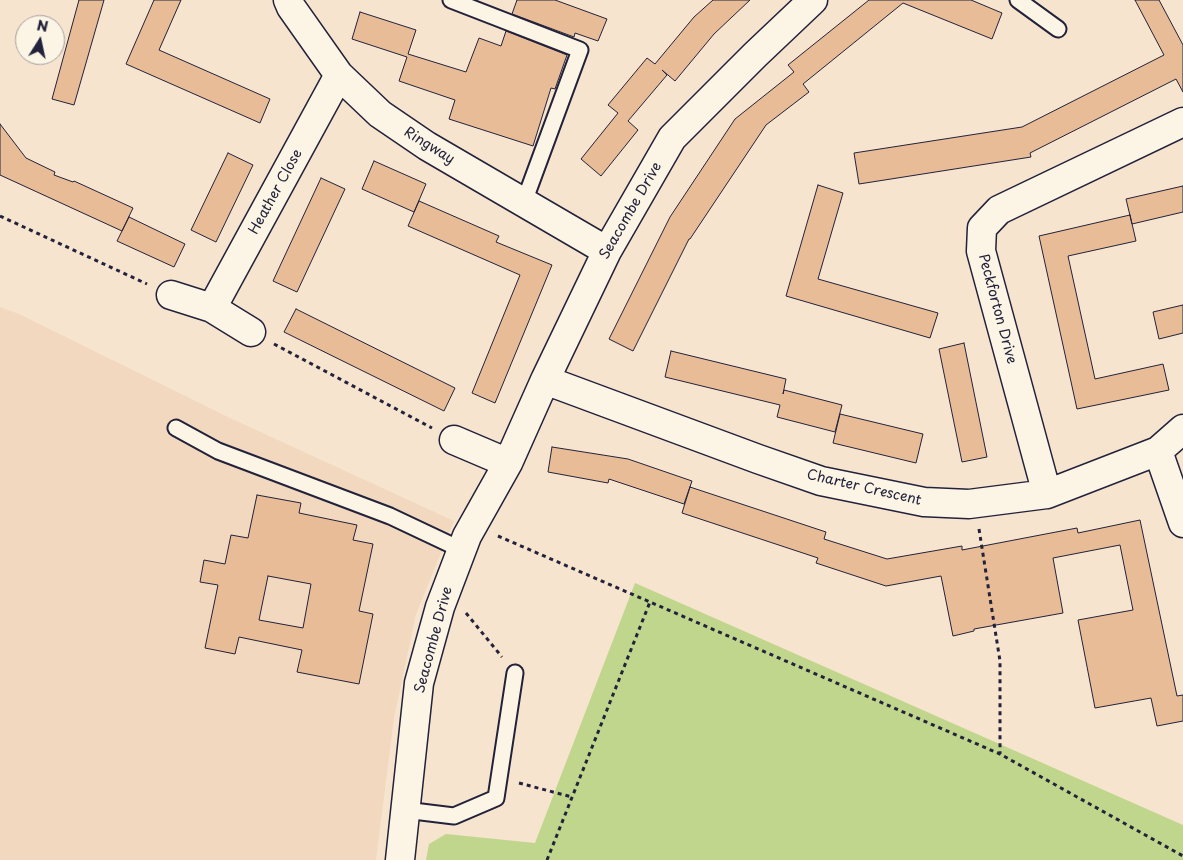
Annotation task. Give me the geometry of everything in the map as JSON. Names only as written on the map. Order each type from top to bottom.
[{"type":"street","name":"Ringway","points":[[288,0],[339,75],[380,114],[427,146],[607,251]]},
{"type":"street","name":"Seacombe Drive","points":[[400,860],[419,682],[440,607],[473,525],[508,463],[545,380],[607,251],[672,138],[755,55],[814,0]]},
{"type":"street","name":"Heather Close","points":[[212,308],[339,75]]},
{"type":"street","name":"Peckforton Drive","points":[[1047,494],[981,251],[982,228],[999,210],[1183,122]]},
{"type":"street","points":[[171,295],[212,308],[251,332]]},
{"type":"street","name":"Charter Crescent","points":[[545,380],[758,459],[821,480],[924,502],[975,504],[1047,494],[1158,451],[1183,429]]},
{"type":"street","points":[[454,440],[508,463]]},
{"type":"street","points":[[1158,451],[1183,523]]},
{"type":"lane","points":[[451,0],[580,50],[524,202]]},
{"type":"lane","points":[[1018,0],[1058,29]]},
{"type":"lane","points":[[176,428],[218,450],[390,516],[462,550]]},
{"type":"lane","points":[[405,810],[454,816],[496,798],[515,673]]},
{"type":"path","points":[[0,216],[171,295]]},
{"type":"path","points":[[251,332],[454,440]]},
{"type":"path","points":[[975,504],[1000,661],[1000,754]]},
{"type":"path","points":[[473,525],[1000,754],[1183,856]]},
{"type":"path","points":[[447,589],[515,673]]},
{"type":"path","points":[[547,860],[650,602]]},
{"type":"path","points":[[499,778],[572,797]]},
{"type":"shaded area","points":[[0,307],[19,314],[230,418],[454,521],[416,614],[394,718],[376,860],[0,860]]},
{"type":"green space","points":[[635,583],[1183,825],[1183,860],[426,860],[429,844],[446,834],[535,843]]},
{"type":"building","points":[[79,0],[104,0],[74,105],[52,99],[61,65],[65,65],[65,51]]},
{"type":"building","points":[[154,0],[181,0],[159,50],[270,99],[260,123],[126,64]]},
{"type":"building","points":[[517,0],[555,0],[607,19],[598,41],[575,33],[574,37],[512,14]]},
{"type":"building","points":[[713,0],[750,0],[714,34],[675,81],[662,70],[667,75],[628,121],[638,130],[601,176],[581,159],[618,113],[608,105],[647,58],[655,64],[694,17]]},
{"type":"building","points":[[869,0],[971,0],[1002,13],[992,39],[903,3],[803,84],[809,92],[766,125],[689,239],[633,351],[609,339],[670,217],[735,119],[794,72],[788,65]]},
{"type":"building","points":[[1135,0],[1159,0],[1183,45],[1183,92],[1176,79],[1030,153],[1031,157],[859,184],[854,153],[1022,127],[1164,55]]},
{"type":"building","points":[[360,12],[416,30],[408,54],[466,72],[479,38],[501,46],[506,31],[567,55],[555,89],[551,88],[533,146],[449,119],[455,100],[399,81],[407,57],[352,39]]},
{"type":"building","points":[[0,124],[26,158],[55,172],[54,175],[74,181],[133,208],[122,231],[0,175]]},
{"type":"building","points":[[228,153],[253,165],[216,242],[191,230]]},
{"type":"building","points":[[374,161],[426,184],[414,212],[362,189]]},
{"type":"building","points":[[321,178],[345,189],[297,292],[273,281]]},
{"type":"building","points":[[818,185],[843,193],[818,279],[938,313],[930,338],[786,296]]},
{"type":"building","points":[[1183,186],[1183,212],[1132,224],[1126,199]]},
{"type":"building","points":[[419,201],[499,236],[496,242],[552,265],[495,403],[472,393],[520,275],[408,226]]},
{"type":"building","points":[[1130,215],[1136,241],[1068,256],[1095,379],[1163,364],[1169,390],[1077,409],[1039,236]]},
{"type":"building","points":[[129,217],[185,244],[174,267],[117,241]]},
{"type":"building","points":[[1183,305],[1183,333],[1159,339],[1153,312]]},
{"type":"building","points":[[296,309],[455,388],[444,411],[284,332]]},
{"type":"building","points":[[964,343],[987,457],[962,462],[939,349]]},
{"type":"building","points":[[671,351],[786,379],[783,394],[784,390],[842,405],[835,432],[777,417],[780,405],[665,377]]},
{"type":"building","points":[[840,414],[923,434],[916,463],[833,443]]},
{"type":"building","points":[[552,447],[628,459],[692,481],[684,504],[609,479],[608,483],[548,472]]},
{"type":"building","points":[[690,487],[826,532],[824,539],[887,559],[962,546],[962,550],[1077,528],[1078,533],[1140,520],[1177,696],[1183,695],[1183,721],[1157,726],[1151,698],[1095,708],[1078,620],[1133,610],[1120,545],[1053,558],[1063,613],[974,629],[974,631],[953,636],[941,576],[886,586],[816,563],[818,558],[682,513]]},
{"type":"building","points":[[257,495],[301,503],[299,513],[357,525],[353,540],[373,544],[359,611],[373,614],[359,684],[297,672],[302,650],[239,637],[235,654],[205,648],[218,585],[200,582],[204,560],[225,564],[231,535],[248,538]],"holes":[[[268,576],[311,584],[303,628],[259,620]]]}]
